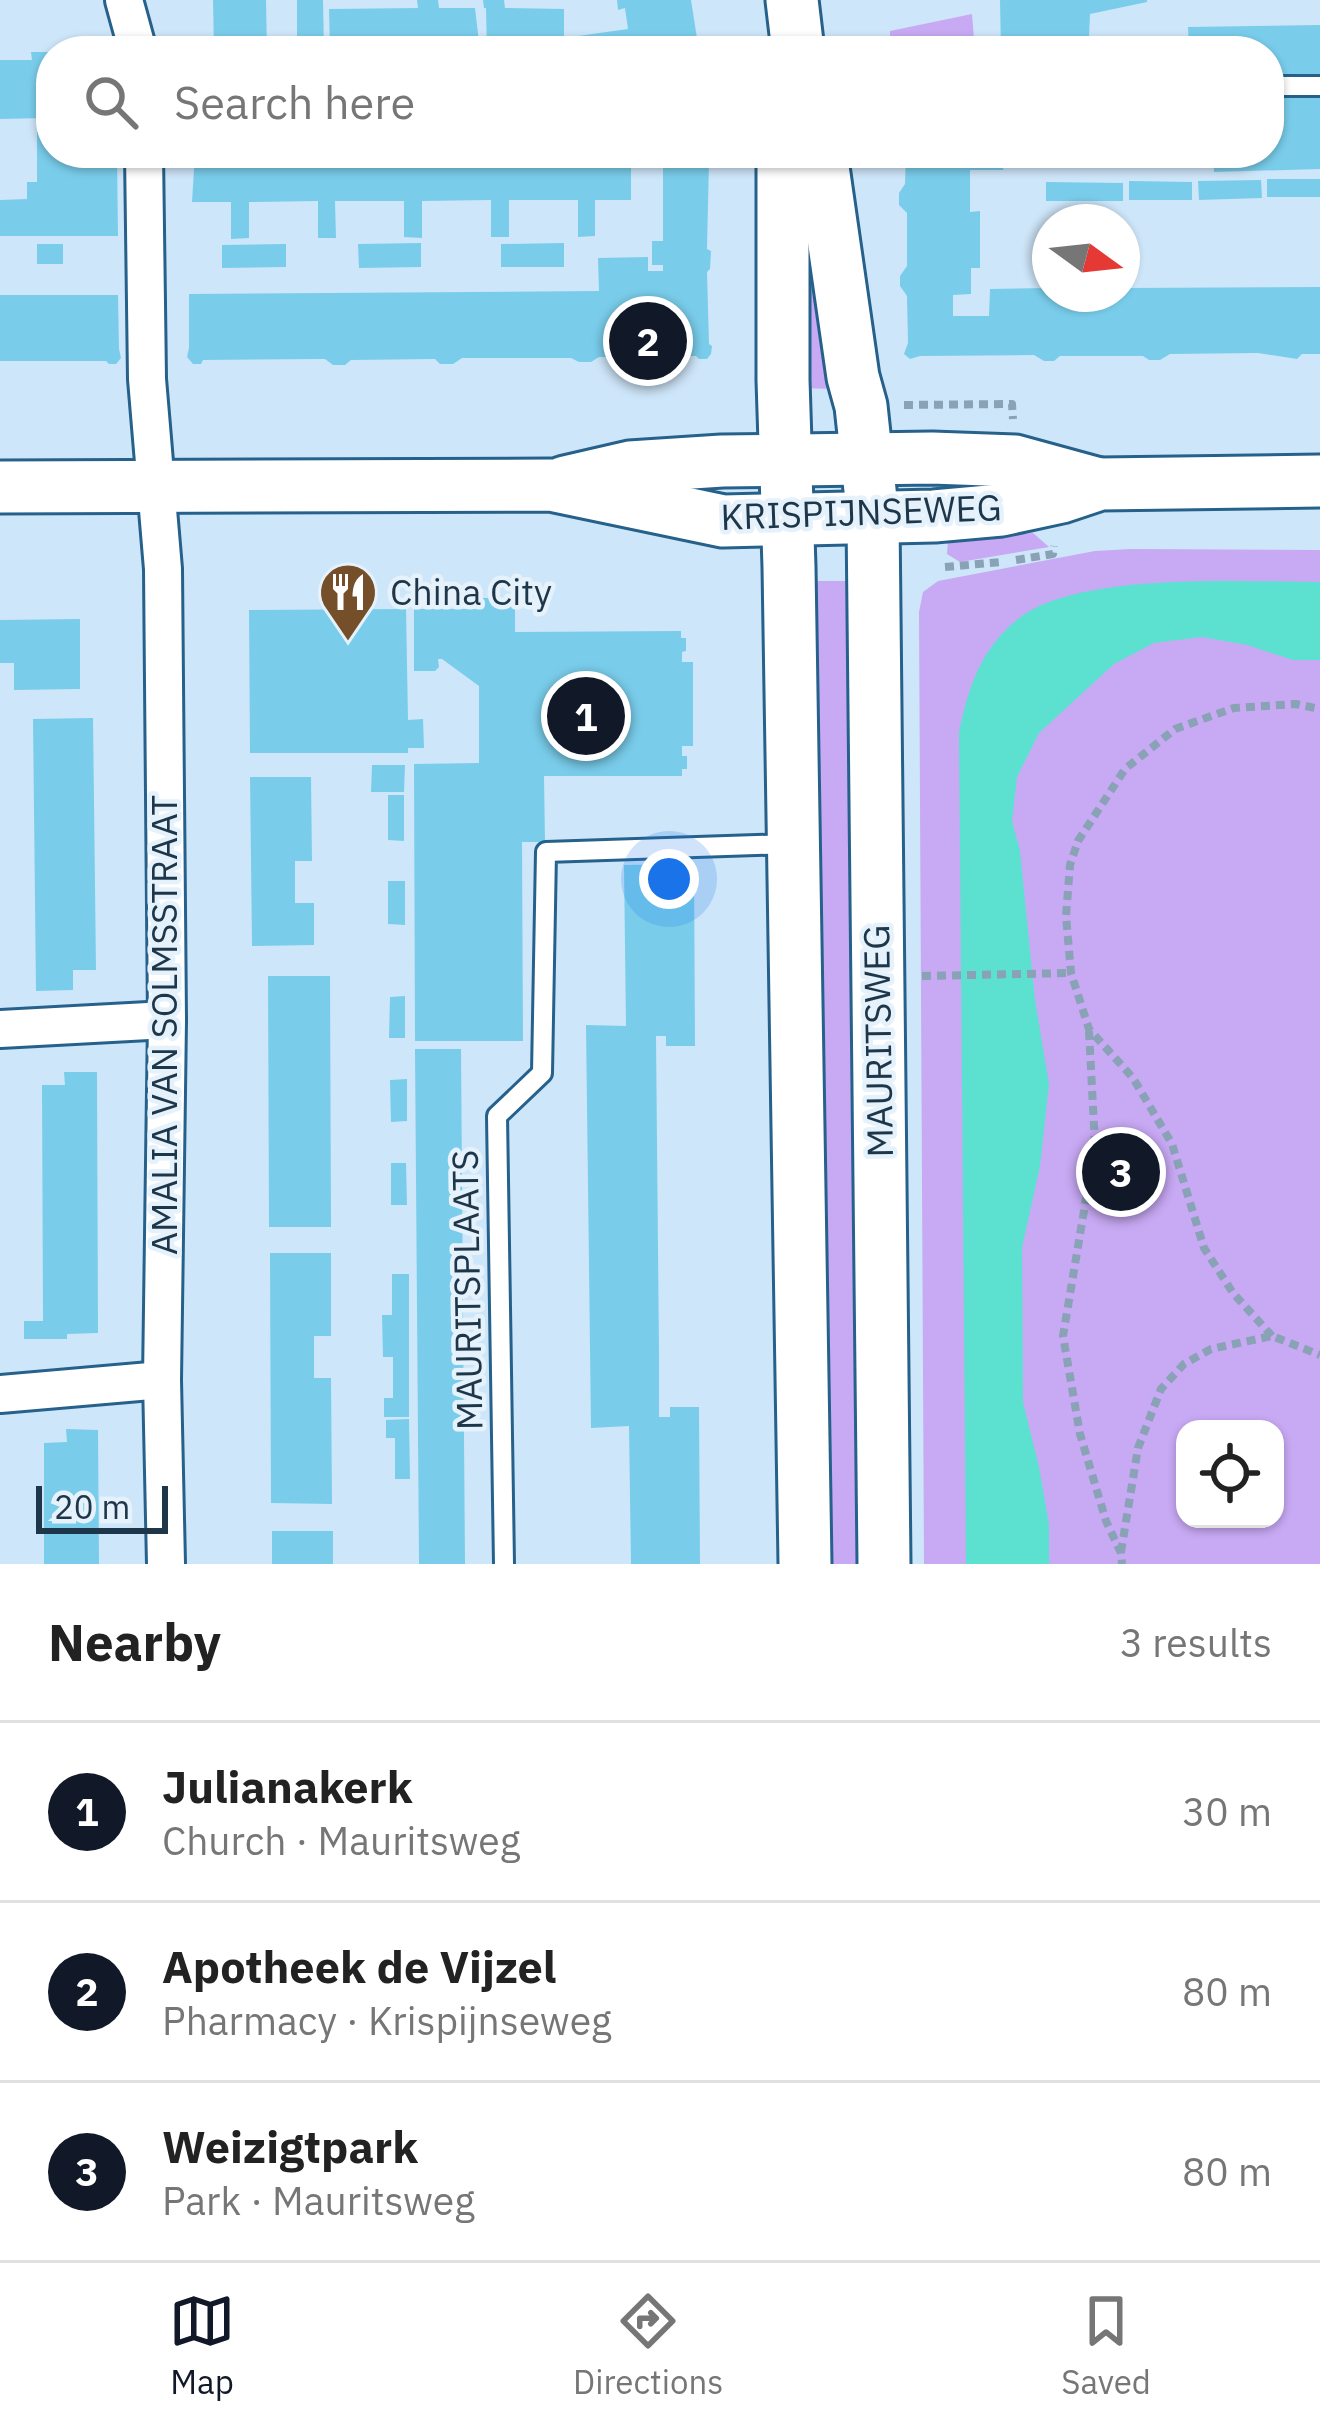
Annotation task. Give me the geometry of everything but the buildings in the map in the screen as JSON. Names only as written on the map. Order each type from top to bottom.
[{"type":"street","points":[[124,0],[134,36]]},
{"type":"street","points":[[792,0],[796,36]]},
{"type":"street","name":"AMALIA VAN SOLMSSTRAAT","points":[[144,168],[147,379],[163,569],[166,1564]]},
{"type":"street","points":[[783,168],[805,1564]]},
{"type":"street","name":"MAURITSWEG","points":[[823,168],[868,459],[872,518],[884,1564]]},
{"type":"street","name":"KRISPIJNSEWEG","points":[[0,488],[551,485],[630,467],[868,459],[1015,461],[1100,484],[1320,481]]},
{"type":"street","name":"KRISPIJNSEWEG","points":[[551,485],[707,520],[788,520],[1000,510],[1100,484]]},
{"type":"street","points":[[0,1029],[167,1020]]},
{"type":"street","points":[[0,1394],[162,1380]]},
{"type":"lane","points":[[1284,86],[1320,86]]},
{"type":"lane","name":"MAURITSPLAATS","points":[[504,1564],[496,1116],[542,1073],[546,852],[794,844]]},
{"type":"path","points":[[1121,1559],[1080,1434],[1063,1336],[1095,1145],[1089,1029],[1071,974],[1066,916],[1070,865],[1078,841],[1125,769],[1174,728],[1234,708],[1296,704],[1320,709]]},
{"type":"path","points":[[935,976],[1071,974]]},
{"type":"path","points":[[1089,1029],[1133,1078],[1172,1144],[1204,1248],[1233,1293],[1272,1336],[1320,1355]]},
{"type":"path","points":[[1121,1559],[1138,1448],[1161,1389],[1184,1364],[1211,1349],[1272,1336]]},
{"type":"shaded area","points":[[972,14],[974,36],[890,36],[890,31]]},
{"type":"shaded area","points":[[796,168],[799,168],[839,389],[794,388]]},
{"type":"shaded area","points":[[1033,533],[1049,547],[960,562],[947,554],[948,541]]},
{"type":"shaded area","points":[[1320,550],[1320,1564],[924,1564],[919,612],[923,592],[938,581],[1095,551]]},
{"type":"shaded area","points":[[811,581],[863,581],[874,1564],[820,1564]]},
{"type":"shaded area","points":[[1163,582],[1320,582],[1320,660],[1293,660],[1202,637],[1154,643],[1114,664],[1039,733],[1017,777],[1012,821],[1020,851],[1049,1084],[1040,1166],[1022,1248],[1023,1402],[1049,1525],[1049,1564],[966,1564],[959,732],[972,684],[994,643],[1018,619],[1080,593]]},
{"type":"place","name":"Apotheek de Vijzel","points":[[648,341]]},
{"type":"place","name":"China City","points":[[348,643]]},
{"type":"place","name":"Julianakerk","points":[[586,716]]},
{"type":"place","name":"Weizigtpark","points":[[1121,1172]]}]
